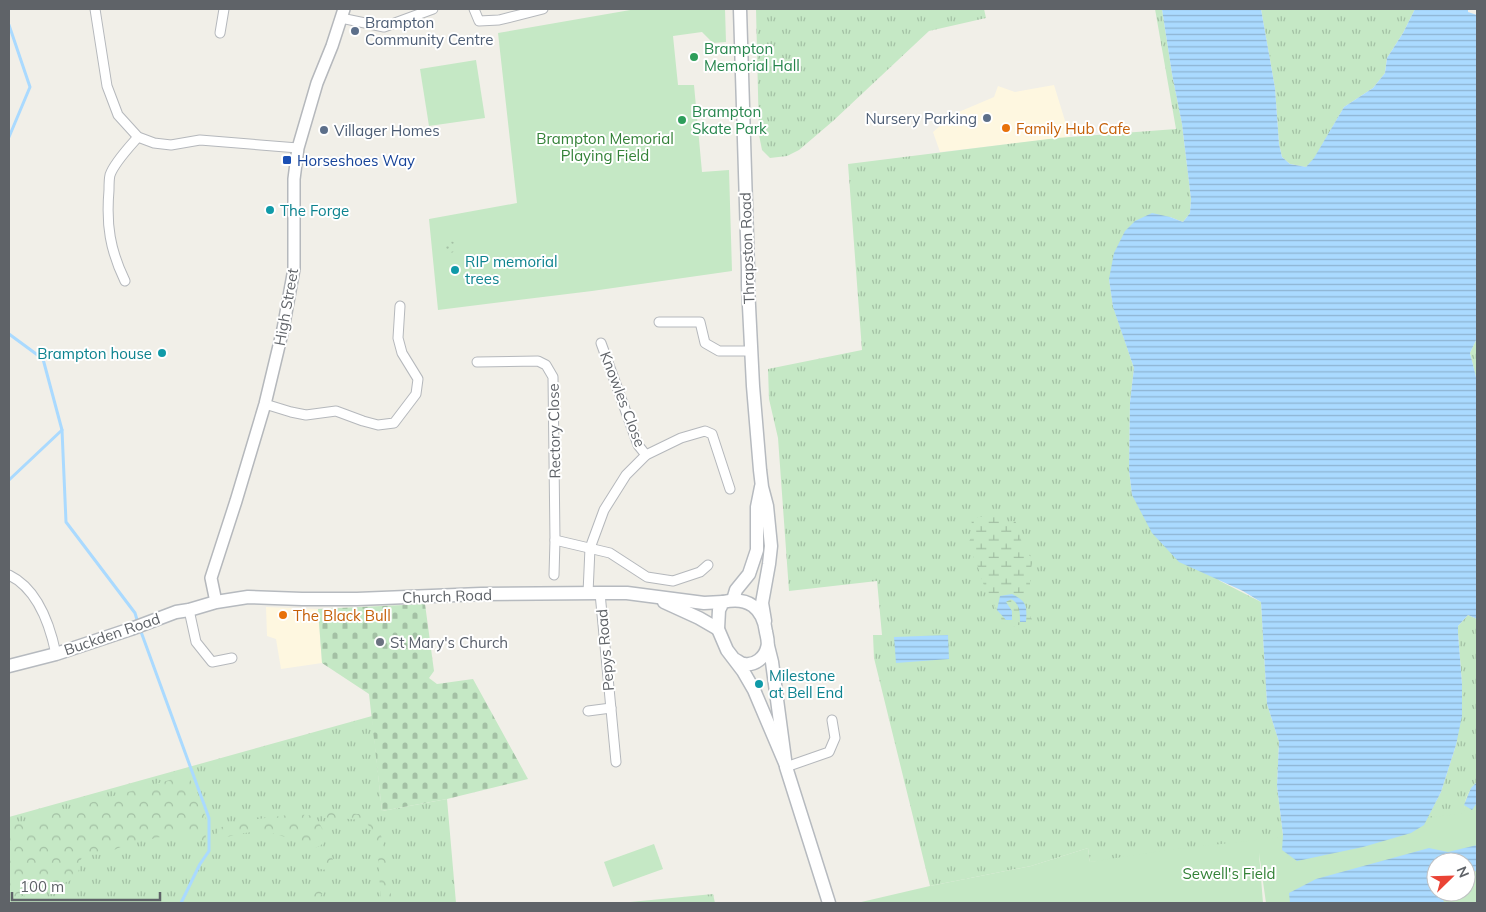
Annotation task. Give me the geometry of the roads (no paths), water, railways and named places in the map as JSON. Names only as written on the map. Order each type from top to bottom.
[{"type":"main road","name":"Thrapston Road","points":[[740,9],[748,286],[762,486],[768,506],[770,546],[769,564],[762,603],[786,765]]},
{"type":"main road","name":"Thrapston Road","points":[[718,629],[719,610],[749,574],[757,550],[757,507],[762,486]]},
{"type":"main road","name":"Church Road","points":[[216,602],[248,597],[357,599],[481,594],[627,593],[653,597]]},
{"type":"main road","points":[[653,597],[704,603],[728,601],[752,604],[765,621]]},
{"type":"main road","points":[[653,597],[718,629],[727,650],[744,671],[786,765],[829,903]]},
{"type":"main road","name":"Buckden Road","points":[[9,666],[56,654],[176,612],[216,602]]},
{"type":"main road","points":[[734,659],[744,664],[754,663],[762,658],[768,646]]},
{"type":"street","points":[[95,9],[107,86],[118,115],[138,137],[154,143],[171,144],[200,140],[298,148]]},
{"type":"street","points":[[220,33],[224,9]]},
{"type":"street","points":[[343,13],[384,27],[434,9]]},
{"type":"street","points":[[474,9],[479,22],[500,20],[543,9]]},
{"type":"street","name":"High Street","points":[[216,602],[211,578],[265,404],[283,329],[294,269],[294,179],[298,148],[317,83],[343,13]]},
{"type":"street","points":[[125,281],[116,262],[108,228],[110,174],[125,151],[138,137]]},
{"type":"street","points":[[265,404],[306,415],[336,411],[363,421],[378,424],[394,423],[416,394],[418,379],[402,353],[398,338],[400,306]]},
{"type":"street","points":[[659,322],[700,322],[705,343],[719,351],[752,351]]},
{"type":"street","name":"Knowles Close","points":[[601,343],[638,445],[646,455]]},
{"type":"street","name":"Rectory Close","points":[[477,362],[538,361],[546,365],[553,376],[554,575]]},
{"type":"street","name":"Pepys Road","points":[[616,762],[611,708],[594,593],[590,548],[604,510],[626,475],[646,455],[681,438],[705,431],[712,434],[730,489]]},
{"type":"street","points":[[555,540],[610,553],[647,577],[673,581],[700,572],[708,565]]},
{"type":"street","points":[[9,575],[15,578],[27,590],[41,608],[56,654]]},
{"type":"street","points":[[189,610],[196,642],[212,662],[232,658]]},
{"type":"street","name":"Pepys Road","points":[[588,711],[611,708]]},
{"type":"street","points":[[786,765],[829,752],[835,738],[832,720]]},
{"type":"water","points":[[1162,9],[1261,9],[1275,88],[1279,144],[1282,157],[1290,164],[1306,167],[1314,158],[1344,107],[1373,88],[1385,73],[1387,58],[1415,9],[1468,9],[1468,12],[1477,15],[1477,338],[1470,353],[1477,381],[1477,619],[1468,615],[1458,626],[1462,716],[1456,745],[1441,792],[1424,825],[1411,833],[1363,847],[1297,861],[1282,850],[1283,835],[1277,786],[1279,742],[1267,704],[1261,602],[1243,591],[1179,562],[1152,533],[1132,495],[1129,470],[1130,402],[1134,368],[1113,307],[1109,279],[1114,253],[1125,231],[1135,221],[1152,213],[1183,222],[1190,213],[1191,199],[1182,124]]},
{"type":"water","points":[[1012,594],[1021,599],[1025,605],[1026,622],[1020,622],[1018,606],[1011,599],[1006,602],[1012,611],[1012,620],[1006,620],[997,610],[1000,596]]},
{"type":"water","points":[[948,635],[949,659],[896,663],[894,637]]},
{"type":"water","points":[[1477,782],[1477,803],[1472,810],[1464,805],[1471,788]]},
{"type":"water","points":[[1477,845],[1477,871],[1476,852],[1448,852]]},
{"type":"water","points":[[1429,848],[1448,852],[1426,852],[1426,902],[1444,903],[1290,903],[1289,893],[1316,879]]},
{"type":"waterway","points":[[9,25],[30,87],[9,137]]},
{"type":"waterway","points":[[9,334],[43,359],[62,430],[66,522],[135,613],[138,623]]},
{"type":"waterway","points":[[9,480],[62,430]]},
{"type":"waterway","points":[[140,629],[209,818],[209,851],[200,864],[181,903]]},
{"type":"place","name":"Brampton Community Centre","points":[[355,31]]},
{"type":"place","name":"Brampton Memorial Hall","points":[[694,57]]},
{"type":"place","name":"Nursery Parking","points":[[987,118]]},
{"type":"place","name":"Brampton Skate Park","points":[[682,120]]},
{"type":"place","name":"Family Hub Cafe","points":[[1006,128]]},
{"type":"place","name":"Villager Homes","points":[[324,130]]},
{"type":"place","name":"Horseshoes Way","points":[[287,160]]},
{"type":"place","name":"The Forge","points":[[270,210]]},
{"type":"place","name":"RIP memorial trees","points":[[455,270]]},
{"type":"place","name":"Brampton house","points":[[162,353]]},
{"type":"place","name":"The Black Bull","points":[[283,615]]},
{"type":"place","name":"St Mary's Church","points":[[380,642]]},
{"type":"place","name":"Milestone at Bell End","points":[[759,684]]},
{"type":"park label","name":"Brampton Memorial Playing Field","points":[[605,146]]},
{"type":"park label","name":"Sewell's Field","points":[[1229,873]]}]
